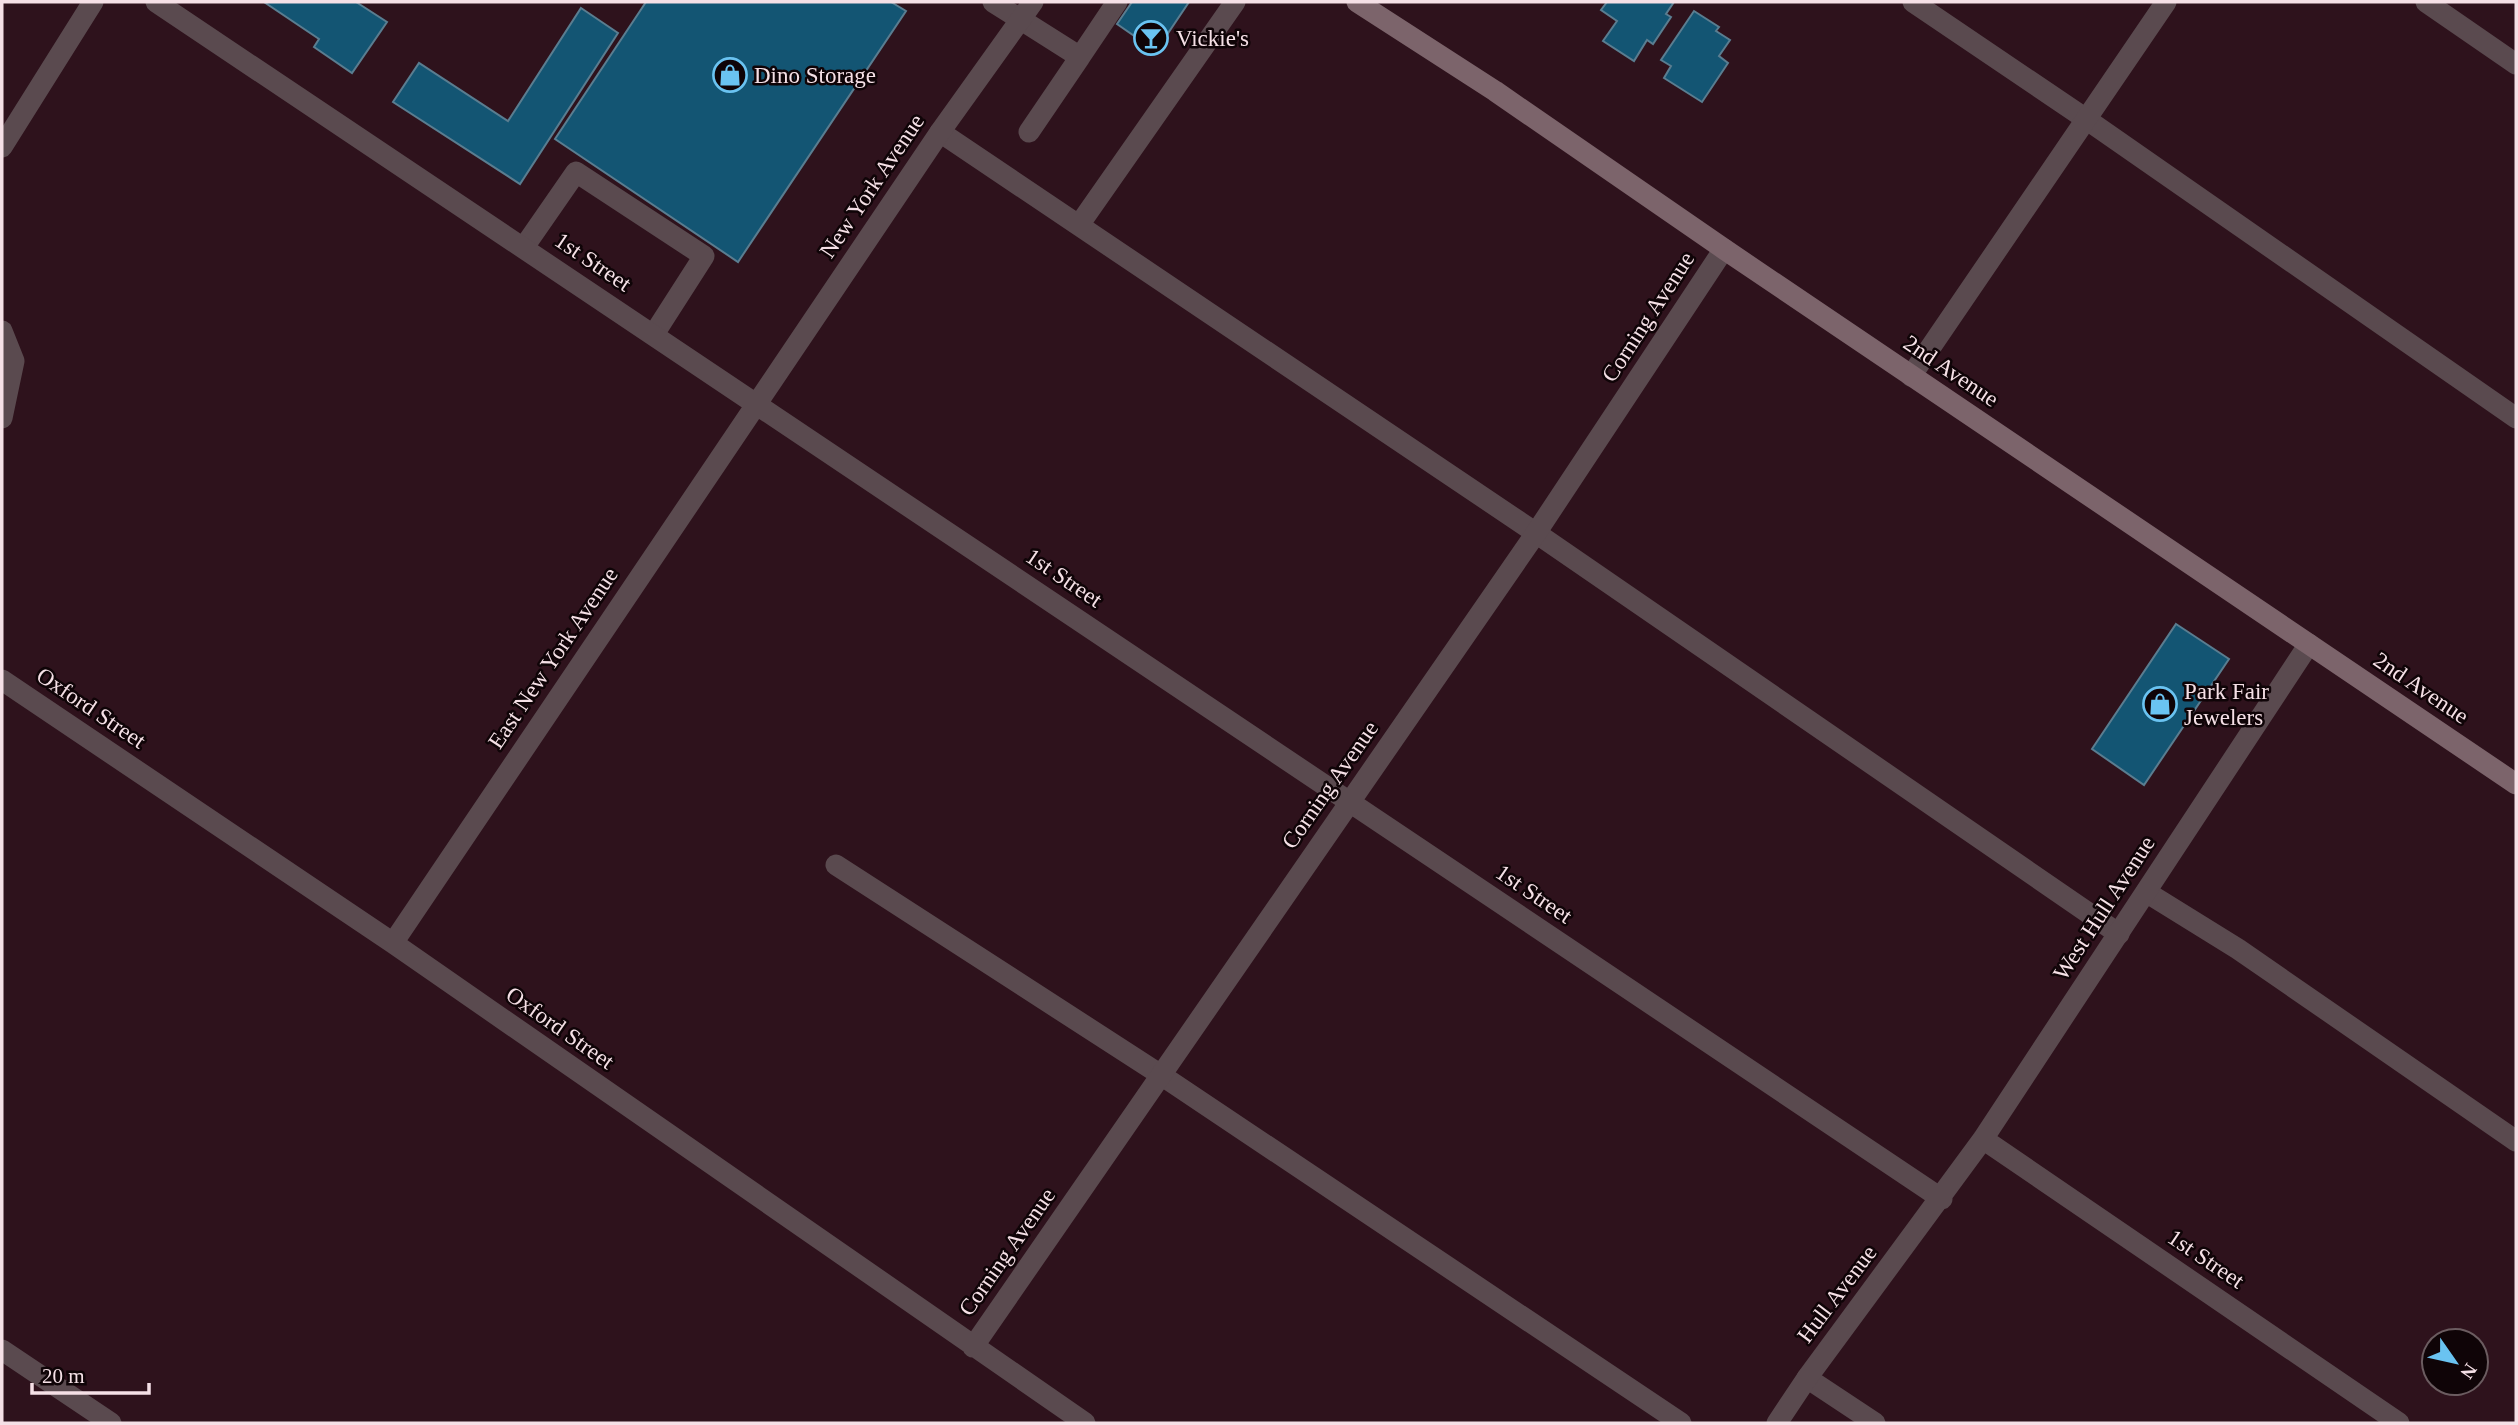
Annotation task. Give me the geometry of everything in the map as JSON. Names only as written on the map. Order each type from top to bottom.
[{"type":"main road","name":"2nd Avenue","points":[[1357,2],[1495,91],[1911,376],[2516,784]]},
{"type":"street","points":[[2,148],[93,2]]},
{"type":"street","name":"1st Street","points":[[156,2],[1942,1199]]},
{"type":"street","points":[[993,2],[1027,11],[1080,57]]},
{"type":"street","points":[[1028,132],[1118,2]]},
{"type":"street","points":[[1079,225],[1235,2]]},
{"type":"street","points":[[1913,2],[2516,418]]},
{"type":"street","points":[[1911,376],[2166,2]]},
{"type":"street","points":[[2426,2],[2516,64]]},
{"type":"street","name":"New York Avenue","points":[[757,403],[940,132],[1027,11]]},
{"type":"street","points":[[940,132],[1536,533],[2119,934]]},
{"type":"street","points":[[524,247],[576,172],[705,256],[654,334]]},
{"type":"street","name":"Corning Avenue","points":[[973,1347],[1536,533],[1724,249]]},
{"type":"street","points":[[2,331],[14,361],[2,418]]},
{"type":"street","name":"East New York Avenue","points":[[393,943],[757,403]]},
{"type":"street","name":"West Hull Avenue","points":[[1942,1199],[2309,644]]},
{"type":"street","name":"Oxford Street","points":[[2,680],[393,943],[1085,1423]]},
{"type":"street","points":[[836,865],[1161,1075],[1681,1423]]},
{"type":"street","points":[[2146,892],[2238,948],[2516,1141]]},
{"type":"street","name":"1st Street","points":[[1983,1139],[2399,1423]]},
{"type":"street","name":"Hull Avenue","points":[[1777,1423],[1807,1378],[1942,1199]]},
{"type":"street","points":[[2,1350],[111,1423]]},
{"type":"street","points":[[1807,1378],[1875,1423]]},
{"type":"building","points":[[264,2],[356,2],[387,22],[352,73],[314,47],[319,39]]},
{"type":"building","name":"Dino Storage","points":[[646,2],[891,2],[906,11],[738,262],[555,139]]},
{"type":"building","name":"Vickie's","points":[[1132,2],[1189,2],[1156,51],[1117,24]]},
{"type":"building","points":[[1607,2],[1674,2],[1666,14],[1671,17],[1653,44],[1647,40],[1634,61],[1603,41],[1617,21],[1601,10]]},
{"type":"building","points":[[581,8],[618,33],[520,184],[393,102],[419,63],[508,121]]},
{"type":"building","points":[[1694,11],[1719,27],[1716,31],[1730,40],[1719,56],[1728,63],[1702,102],[1664,78],[1671,66],[1661,60]]},
{"type":"building","name":"Park Fair Jewelers","points":[[2176,624],[2229,659],[2144,785],[2092,749]]},
{"type":"place","name":"Vickie's","points":[[1151,38]]},
{"type":"place","name":"Dino Storage","points":[[730,75]]},
{"type":"place","name":"Park Fair Jewelers","points":[[2160,704]]}]
